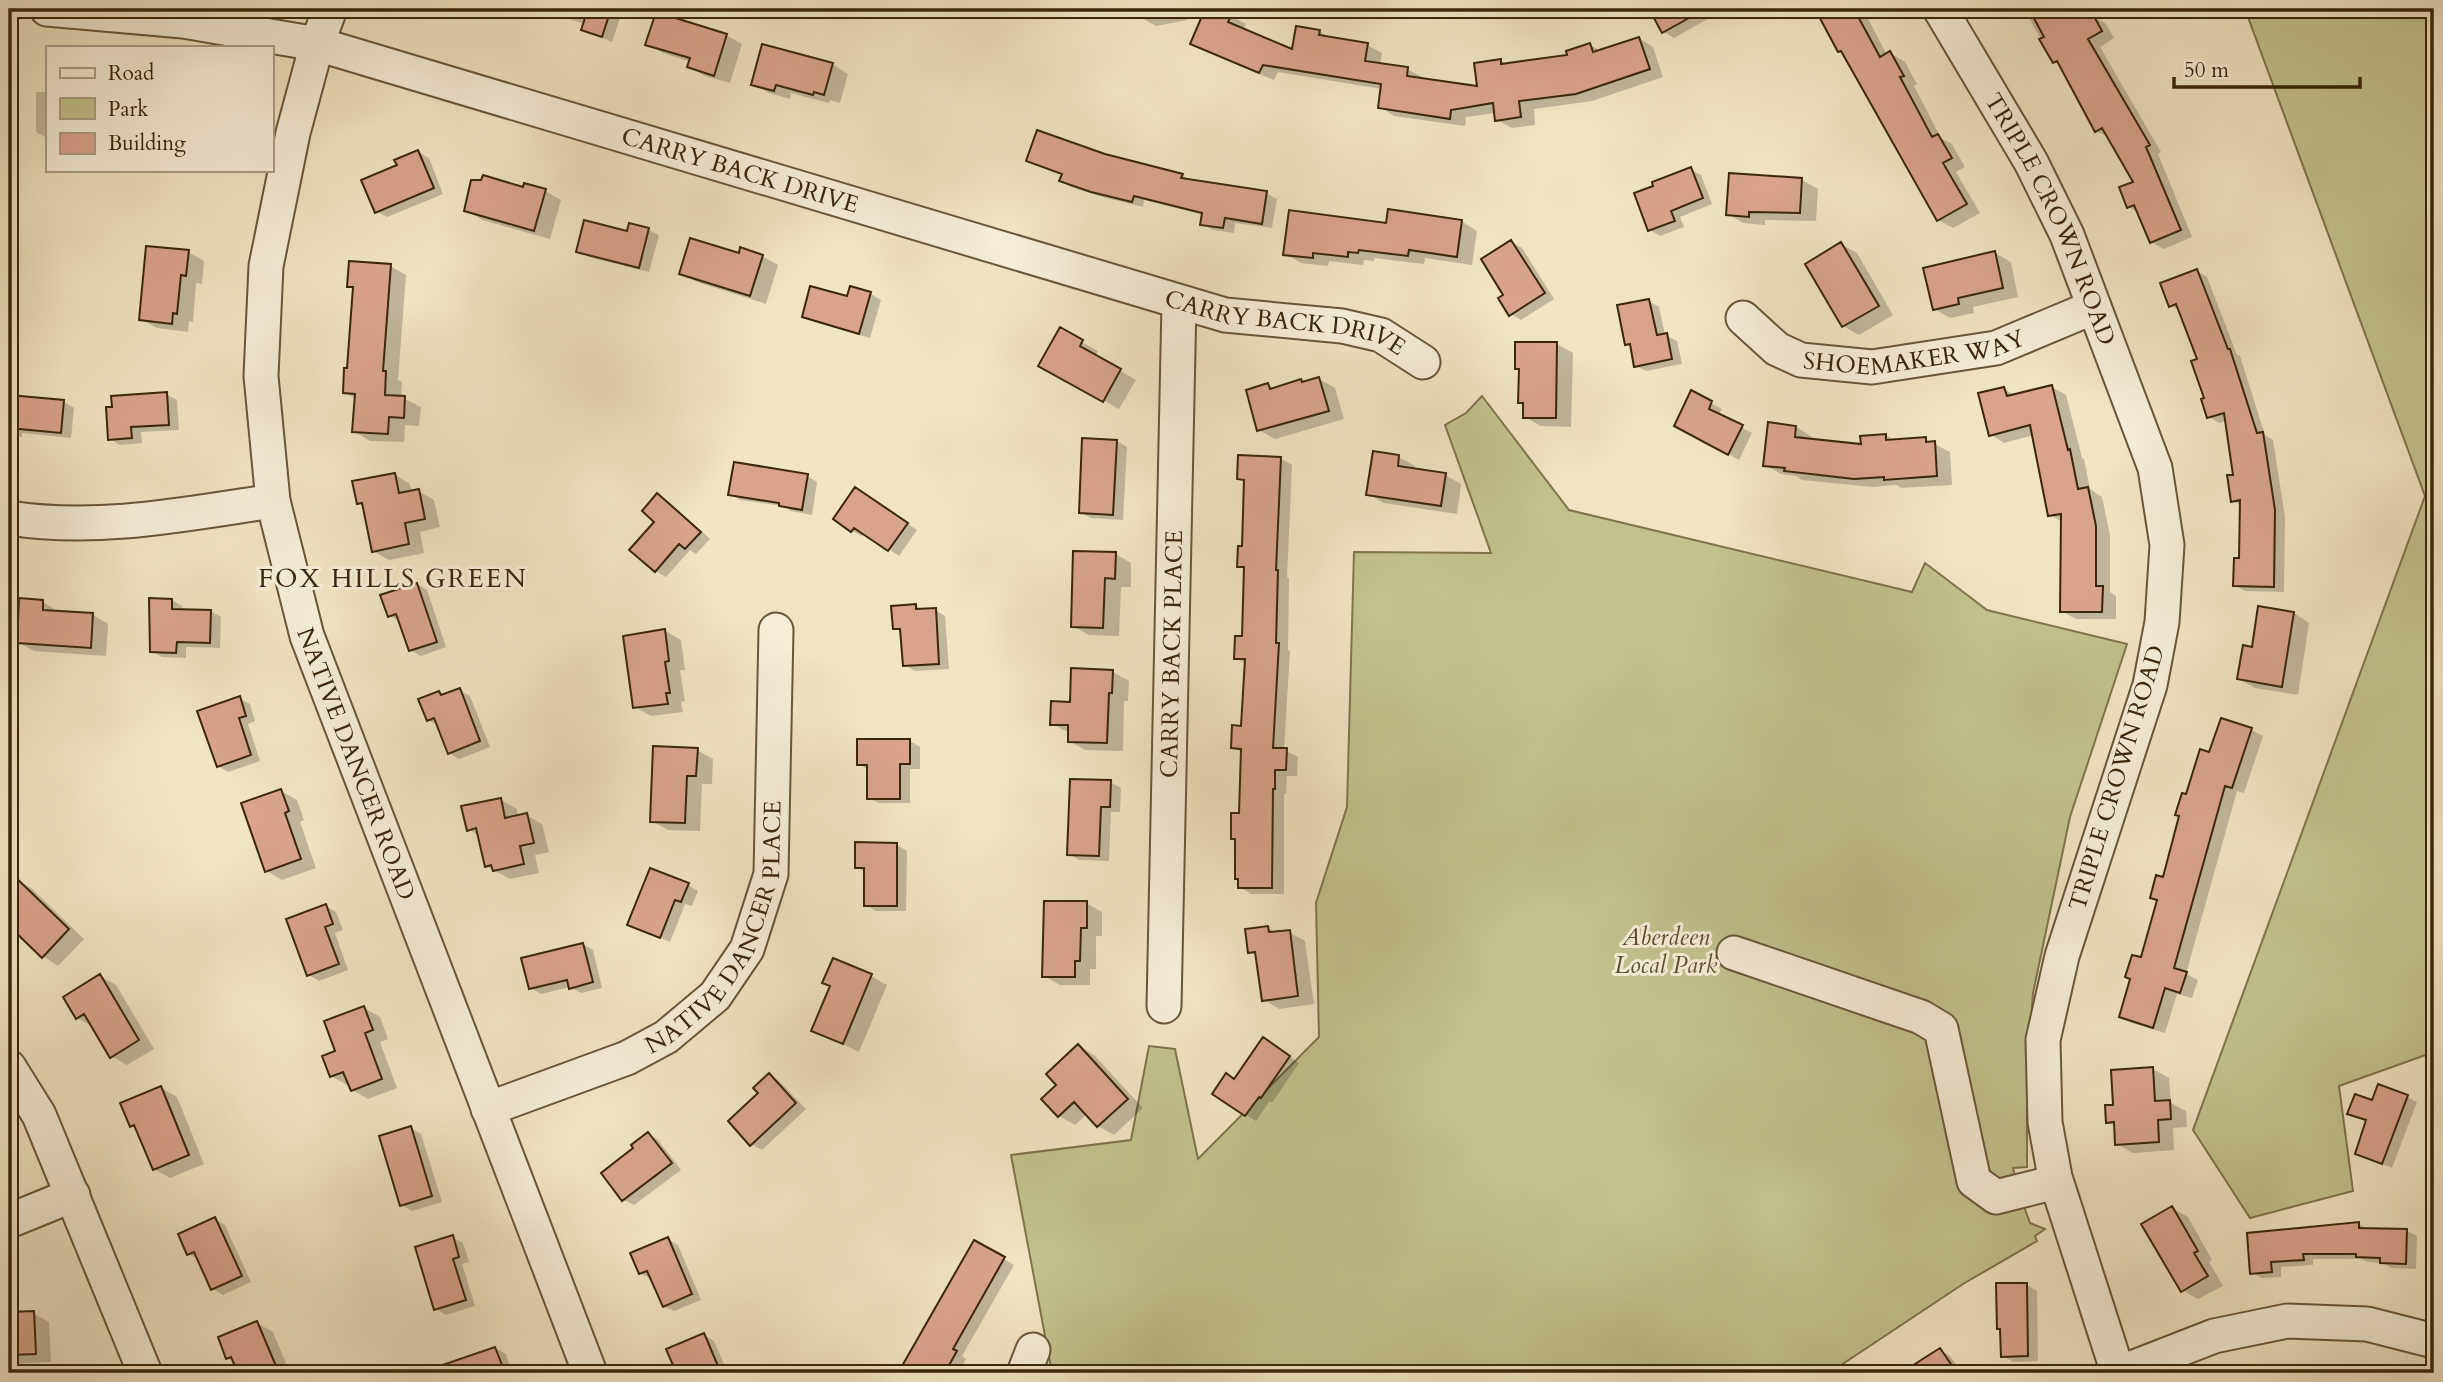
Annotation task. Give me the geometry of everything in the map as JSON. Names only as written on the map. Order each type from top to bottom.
[{"type":"street","name":"CARRY BACK DRIVE","points":[[47,9],[183,20],[317,44],[1179,303],[1225,315],[1342,326],[1381,335],[1423,362]]},
{"type":"street","name":"NATIVE DANCER ROAD","points":[[330,9],[317,44],[293,134],[266,267],[261,376],[274,501],[307,636],[590,1373]]},
{"type":"street","name":"TRIPLE CROWN ROAD","points":[[1940,9],[2031,162],[2067,235],[2155,468],[2167,545],[2162,622],[2150,685],[2062,956],[2043,1040],[2045,1122],[2056,1182],[2119,1373]]},
{"type":"street","name":"CARRY BACK PLACE","points":[[1164,1006],[1179,303]]},
{"type":"street","name":"SHOEMAKER WAY","points":[[1743,318],[1777,349],[1801,360],[1872,367],[1996,348],[2094,307]]},
{"type":"street","points":[[9,518],[34,522],[120,523],[274,501]]},
{"type":"street","name":"NATIVE DANCER PLACE","points":[[488,1109],[627,1058],[666,1037],[715,996],[747,949],[771,874],[776,630]]},
{"type":"street","points":[[1734,953],[1920,1017],[1941,1029],[1974,1181],[1996,1197],[2056,1182]]},
{"type":"street","points":[[9,1067],[39,1115],[145,1373]]},
{"type":"street","points":[[9,1221],[73,1195]]},
{"type":"street","points":[[2119,1373],[2214,1336],[2287,1321],[2367,1324],[2434,1340]]},
{"type":"green space","points":[[2245,9],[2434,9],[2434,1052],[2339,1086],[2353,1191],[2250,1218],[2193,1130],[2425,496]]},
{"type":"green space","name":"Aberdeen Local Park","points":[[1482,396],[1569,510],[1912,592],[1925,563],[1987,610],[2127,644],[2070,817],[2033,993],[2027,1073],[2027,1167],[2013,1168],[2030,1223],[2045,1229],[2035,1236],[2037,1241],[1963,1284],[1829,1373],[1052,1373],[1011,1155],[1131,1140],[1149,1046],[1175,1049],[1198,1159],[1319,1037],[1316,903],[1347,807],[1354,552],[1491,553],[1445,425],[1466,413]]},
{"type":"building","points":[[588,9],[611,9],[602,37],[581,30]]},
{"type":"building","points":[[1205,9],[1219,9],[1232,14],[1228,22],[1292,49],[1296,26],[1320,30],[1319,35],[1368,43],[1365,61],[1408,67],[1407,76],[1477,86],[1474,63],[1501,59],[1501,64],[1567,55],[1566,51],[1590,43],[1593,52],[1639,37],[1650,69],[1576,94],[1519,101],[1521,117],[1495,121],[1493,103],[1451,110],[1450,119],[1378,108],[1381,84],[1263,65],[1259,73],[1190,44]]},
{"type":"building","points":[[1649,9],[1705,9],[1662,33]]},
{"type":"building","points":[[1815,9],[1854,9],[1880,57],[1890,51],[1904,76],[1900,77],[1932,137],[1938,134],[1952,158],[1943,163],[1967,204],[1937,221]]},
{"type":"building","points":[[2029,9],[2090,9],[2102,31],[2088,39],[2150,145],[2146,147],[2181,230],[2150,243],[2134,205],[2127,208],[2119,187],[2133,182],[2102,128],[2095,132],[2057,61],[2053,63],[2039,39],[2044,37]]},
{"type":"building","points":[[656,12],[727,34],[714,76],[687,67],[690,58],[645,45]]},
{"type":"building","points":[[762,44],[833,63],[824,95],[814,92],[813,95],[776,85],[774,91],[751,85]]},
{"type":"building","points":[[1037,130],[1105,154],[1183,174],[1181,178],[1267,191],[1262,224],[1225,218],[1223,228],[1200,225],[1202,213],[1134,196],[1132,202],[1059,181],[1062,174],[1026,161]]},
{"type":"building","points":[[418,150],[434,188],[375,213],[361,180],[397,165],[394,160]]},
{"type":"building","points":[[1691,167],[1703,198],[1671,211],[1675,221],[1648,231],[1634,193],[1653,186],[1652,182]]},
{"type":"building","points":[[1729,173],[1802,178],[1800,213],[1749,212],[1749,217],[1726,215]]},
{"type":"building","points":[[483,175],[523,187],[524,183],[546,189],[534,231],[464,211],[471,180],[481,180]]},
{"type":"building","points":[[1388,209],[1462,220],[1457,257],[1409,250],[1408,256],[1359,250],[1358,253],[1348,252],[1348,257],[1313,253],[1313,258],[1283,255],[1289,210],[1386,223]]},
{"type":"building","points":[[584,220],[627,231],[629,223],[649,228],[639,268],[576,252]]},
{"type":"building","points":[[690,238],[739,253],[740,247],[763,255],[750,296],[679,274]]},
{"type":"building","points":[[1511,240],[1545,293],[1509,316],[1498,298],[1503,295],[1481,259]]},
{"type":"building","points":[[1841,242],[1879,306],[1842,327],[1805,264]]},
{"type":"building","points":[[146,246],[189,250],[186,276],[181,275],[177,314],[173,313],[172,324],[139,320]]},
{"type":"building","points":[[1995,251],[2003,288],[1958,298],[1959,304],[1933,310],[1923,268]]},
{"type":"building","points":[[349,261],[391,264],[383,371],[386,371],[385,395],[405,396],[404,418],[389,417],[388,434],[352,432],[355,394],[343,393],[353,287],[347,287]]},
{"type":"building","points":[[2197,269],[2230,349],[2257,433],[2263,432],[2275,510],[2274,587],[2233,586],[2234,558],[2239,558],[2240,500],[2231,502],[2227,475],[2233,475],[2224,413],[2207,418],[2201,399],[2204,398],[2191,361],[2197,359],[2176,304],[2169,307],[2160,283]]},
{"type":"building","points":[[810,286],[847,296],[850,286],[871,292],[859,334],[802,317]]},
{"type":"building","points":[[1649,299],[1657,335],[1667,333],[1672,359],[1634,367],[1630,344],[1625,345],[1617,305]]},
{"type":"building","points":[[1060,327],[1083,340],[1080,346],[1121,369],[1103,402],[1038,366]]},
{"type":"building","points":[[1515,342],[1557,342],[1556,418],[1523,418],[1523,403],[1518,403],[1519,369],[1515,369]]},
{"type":"building","points":[[1319,377],[1329,411],[1257,431],[1246,390],[1268,383],[1270,389],[1301,379],[1302,382]]},
{"type":"building","points":[[2052,385],[2078,489],[2088,487],[2096,526],[2096,586],[2103,586],[2102,612],[2060,612],[2061,514],[2048,516],[2030,425],[1989,436],[1978,393],[2004,387],[2007,396]]},
{"type":"building","points":[[1691,390],[1712,401],[1709,409],[1743,425],[1728,455],[1674,426]]},
{"type":"building","points":[[167,392],[169,425],[131,427],[132,438],[108,440],[106,407],[112,407],[111,396]]},
{"type":"building","points":[[9,395],[64,400],[61,433],[9,428]]},
{"type":"building","points":[[1768,422],[1796,426],[1795,437],[1861,444],[1860,436],[1886,434],[1886,440],[1926,437],[1926,442],[1935,441],[1937,476],[1854,479],[1763,466]]},
{"type":"building","points":[[1082,438],[1117,440],[1113,515],[1079,513]]},
{"type":"building","points":[[1373,451],[1399,455],[1398,466],[1446,473],[1441,506],[1366,495]]},
{"type":"building","points":[[1238,455],[1281,457],[1276,570],[1276,643],[1279,643],[1273,748],[1287,748],[1286,770],[1275,770],[1272,888],[1238,888],[1238,879],[1235,879],[1235,839],[1231,839],[1231,813],[1239,813],[1241,749],[1231,748],[1232,725],[1241,726],[1245,659],[1234,659],[1235,636],[1242,636],[1244,567],[1237,567],[1238,546],[1242,546],[1244,480],[1237,479]]},
{"type":"building","points":[[734,462],[808,474],[802,510],[779,506],[779,503],[728,495]]},
{"type":"building","points":[[395,473],[399,493],[419,489],[425,519],[405,523],[409,544],[372,552],[362,503],[357,504],[352,481]]},
{"type":"building","points":[[855,487],[908,523],[888,551],[854,528],[851,532],[833,519]]},
{"type":"building","points":[[657,493],[701,532],[685,549],[679,544],[655,572],[629,550],[654,522],[642,511]]},
{"type":"building","points":[[1073,551],[1116,552],[1115,579],[1105,578],[1103,628],[1071,627]]},
{"type":"building","points":[[417,583],[437,642],[409,651],[396,614],[388,617],[380,595]]},
{"type":"building","points":[[19,598],[43,600],[43,610],[93,613],[91,648],[17,643]]},
{"type":"building","points":[[149,598],[172,599],[172,609],[211,610],[210,643],[177,642],[176,653],[150,652]]},
{"type":"building","points":[[916,604],[916,609],[936,608],[939,664],[903,666],[900,629],[893,629],[891,606]]},
{"type":"building","points":[[2258,606],[2294,612],[2282,687],[2237,679],[2243,645],[2252,647]]},
{"type":"building","points":[[665,629],[669,661],[665,662],[670,693],[666,693],[668,704],[633,708],[623,636]]},
{"type":"building","points":[[1071,668],[1113,670],[1112,693],[1109,693],[1107,743],[1068,742],[1068,725],[1050,725],[1051,701],[1070,702]]},
{"type":"building","points":[[460,688],[480,741],[448,754],[434,718],[427,721],[418,699],[439,691],[441,695]]},
{"type":"building","points":[[240,696],[246,716],[239,718],[251,755],[217,767],[197,711]]},
{"type":"building","points":[[2221,718],[2252,728],[2232,788],[2225,786],[2174,968],[2187,972],[2180,993],[2165,988],[2153,1028],[2119,1017],[2130,979],[2125,977],[2132,955],[2141,957],[2157,900],[2150,898],[2156,875],[2163,877],[2179,816],[2175,815],[2182,793],[2186,794],[2200,749],[2209,752]]},
{"type":"building","points":[[857,739],[910,739],[910,764],[900,764],[900,799],[867,799],[867,765],[857,765]]},
{"type":"building","points":[[653,746],[698,748],[696,776],[687,776],[685,823],[650,822]]},
{"type":"building","points":[[1070,779],[1111,780],[1110,807],[1101,807],[1099,856],[1067,855]]},
{"type":"building","points":[[281,789],[289,811],[285,813],[301,859],[265,872],[241,803]]},
{"type":"building","points":[[501,798],[505,818],[527,813],[534,843],[520,846],[524,864],[493,871],[491,865],[485,867],[476,828],[467,831],[461,806]]},
{"type":"building","points":[[855,842],[897,843],[897,906],[864,906],[864,868],[855,868]]},
{"type":"building","points":[[650,868],[689,883],[681,902],[675,900],[660,938],[627,925]]},
{"type":"building","points":[[9,871],[69,929],[42,958],[9,926]]},
{"type":"building","points":[[1044,901],[1087,901],[1087,928],[1081,928],[1080,961],[1075,961],[1075,977],[1042,977]]},
{"type":"building","points":[[326,904],[333,924],[325,927],[339,964],[307,976],[286,919]]},
{"type":"building","points":[[1268,926],[1269,932],[1290,930],[1298,996],[1262,1001],[1255,952],[1248,953],[1245,929]]},
{"type":"building","points":[[583,943],[593,982],[569,989],[567,980],[529,989],[521,958]]},
{"type":"building","points":[[833,958],[872,974],[843,1044],[811,1031],[830,986],[822,983]]},
{"type":"building","points":[[100,974],[139,1040],[110,1058],[84,1014],[76,1019],[63,997]]},
{"type":"building","points":[[364,1006],[373,1030],[365,1033],[382,1079],[351,1091],[343,1072],[330,1077],[322,1056],[335,1051],[324,1021]]},
{"type":"building","points":[[1263,1037],[1290,1056],[1245,1116],[1212,1094],[1226,1073],[1234,1079]]},
{"type":"building","points":[[1078,1044],[1128,1099],[1097,1127],[1074,1102],[1058,1117],[1041,1099],[1056,1085],[1046,1074]]},
{"type":"building","points":[[2153,1067],[2155,1101],[2170,1100],[2171,1119],[2158,1120],[2159,1142],[2115,1145],[2114,1122],[2106,1123],[2105,1105],[2113,1105],[2111,1070]]},
{"type":"building","points":[[769,1073],[796,1103],[750,1146],[728,1121],[758,1093],[753,1088]]},
{"type":"building","points":[[2378,1084],[2408,1095],[2382,1164],[2355,1154],[2366,1120],[2347,1114],[2355,1094],[2372,1100]]},
{"type":"building","points":[[161,1086],[189,1155],[153,1170],[134,1125],[130,1127],[120,1103]]},
{"type":"building","points":[[411,1126],[432,1196],[400,1206],[379,1136]]},
{"type":"building","points":[[648,1132],[672,1163],[622,1201],[601,1173],[633,1148],[631,1145]]},
{"type":"building","points":[[2172,1206],[2198,1251],[2194,1253],[2208,1276],[2181,1292],[2141,1224]]},
{"type":"building","points":[[215,1217],[242,1276],[211,1290],[194,1252],[187,1255],[178,1234]]},
{"type":"building","points":[[2359,1222],[2359,1228],[2407,1229],[2406,1264],[2380,1263],[2380,1258],[2356,1257],[2356,1254],[2303,1254],[2304,1260],[2271,1262],[2272,1272],[2250,1274],[2247,1233]]},
{"type":"building","points":[[453,1235],[459,1257],[453,1259],[466,1300],[434,1310],[415,1247]]},
{"type":"building","points":[[668,1237],[692,1294],[663,1307],[647,1271],[639,1274],[630,1253]]},
{"type":"building","points":[[974,1240],[1005,1257],[953,1349],[957,1351],[947,1369],[939,1365],[935,1373],[898,1373]]},
{"type":"building","points":[[1996,1283],[2027,1283],[2028,1356],[2001,1357],[2000,1329],[1997,1329]]},
{"type":"building","points":[[34,1311],[36,1354],[9,1355],[9,1312]]},
{"type":"building","points":[[257,1321],[279,1373],[238,1373],[231,1357],[226,1359],[218,1337]]},
{"type":"building","points":[[704,1333],[721,1373],[684,1373],[681,1367],[675,1370],[666,1349]]},
{"type":"building","points":[[495,1347],[504,1370],[493,1373],[428,1373],[428,1370]]},
{"type":"building","points":[[1940,1348],[1957,1373],[1901,1373],[1929,1355]]},
{"type":"district","name":"FOX HILLS GREEN","points":[[393,578]]}]
